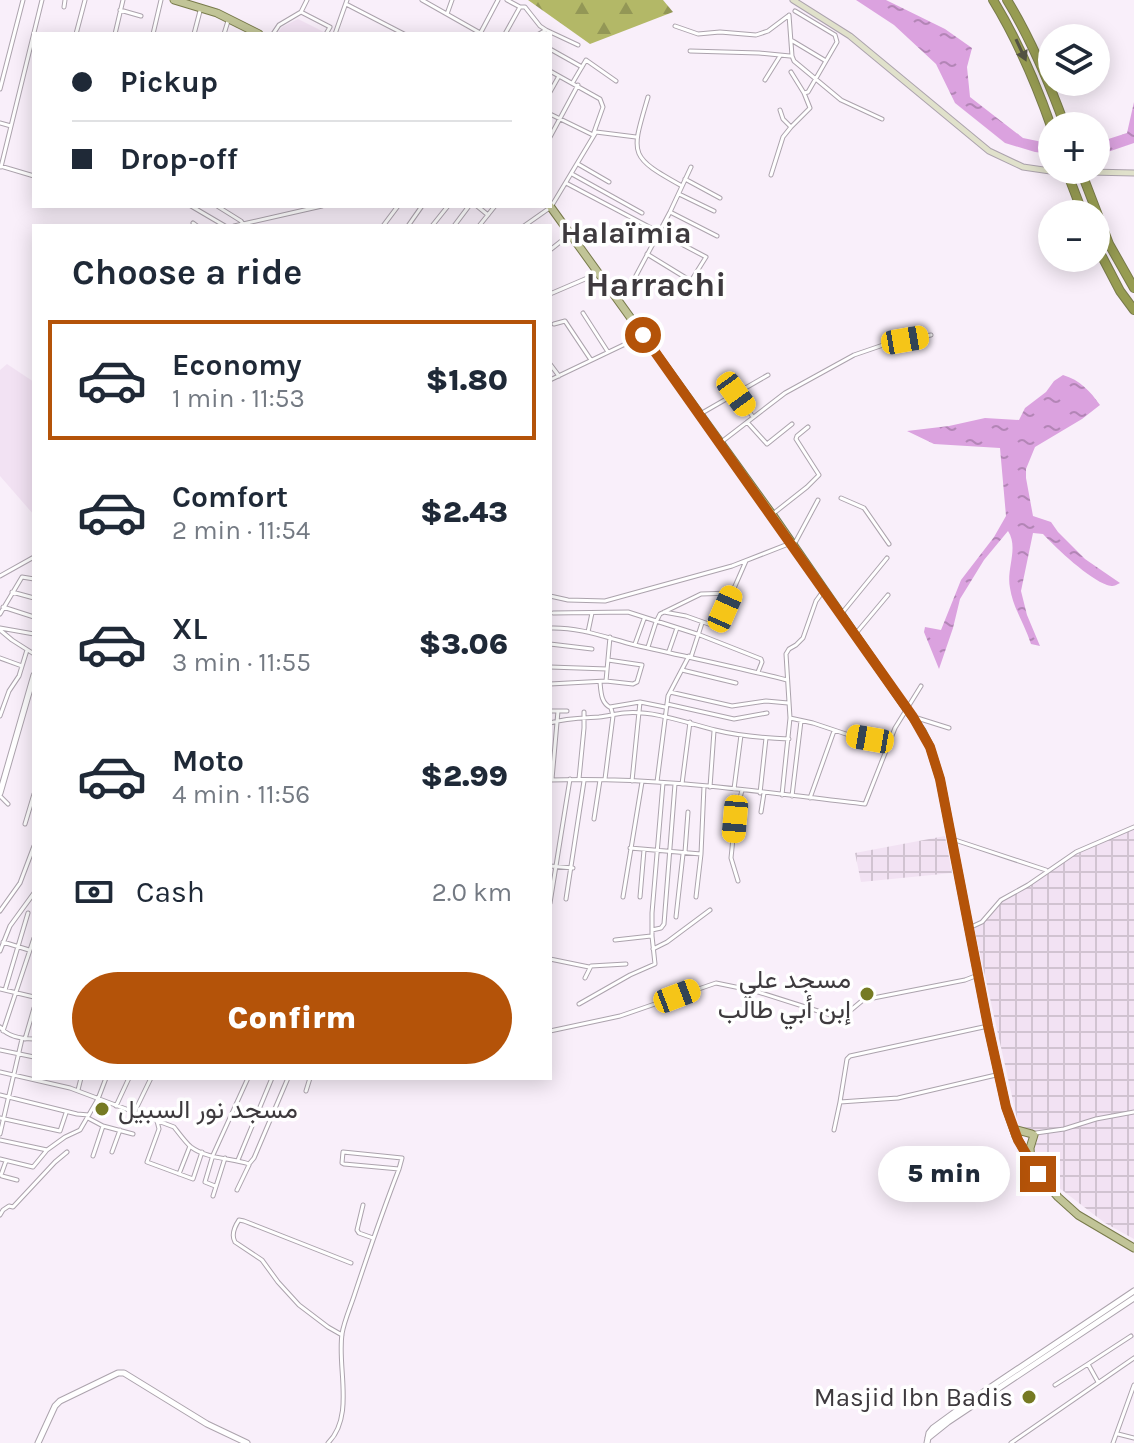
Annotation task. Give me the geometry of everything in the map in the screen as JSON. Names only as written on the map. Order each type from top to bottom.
[{"type":"highway","points":[[993,0],[1014,34],[1046,112]]},
{"type":"highway","points":[[1007,0],[1028,37],[1060,112]]},
{"type":"highway","points":[[1089,184],[1109,244],[1134,288]]},
{"type":"highway","points":[[1110,272],[1134,310]]},
{"type":"main road","points":[[174,0],[229,18],[255,32]]},
{"type":"main road","points":[[796,2],[850,36],[989,151],[1023,167],[1038,169]]},
{"type":"main road","points":[[1110,173],[1134,173]]},
{"type":"main road","points":[[551,208],[772,514],[922,731],[940,779],[1006,1107],[1015,1132],[1029,1138]]},
{"type":"main road","points":[[1015,1132],[1029,1138]]},
{"type":"main road","points":[[1029,1138],[1031,1163],[1058,1197],[1078,1215],[1134,1248]]},
{"type":"main road","points":[[1029,1138],[1031,1163]]},
{"type":"street","points":[[0,89],[23,0]]},
{"type":"street","points":[[34,32],[42,0]]},
{"type":"street","points":[[64,7],[65,0]]},
{"type":"street","points":[[77,32],[85,0]]},
{"type":"street","points":[[115,32],[123,0]]},
{"type":"street","points":[[153,32],[161,0]]},
{"type":"street","points":[[274,32],[279,25],[301,12],[307,0]]},
{"type":"street","points":[[422,0],[478,32]]},
{"type":"street","points":[[447,14],[452,0]]},
{"type":"street","points":[[482,32],[498,0]]},
{"type":"street","points":[[507,0],[525,7],[540,26],[550,32]]},
{"type":"street","points":[[336,32],[347,2],[400,32]]},
{"type":"street","points":[[675,26],[698,34],[756,35],[768,31],[795,11],[796,2]]},
{"type":"street","points":[[194,32],[201,7]]},
{"type":"street","points":[[506,32],[520,7]]},
{"type":"street","points":[[120,10],[141,16]]},
{"type":"street","points":[[795,11],[837,38],[827,61],[808,92],[804,93]]},
{"type":"street","points":[[301,12],[330,27],[327,32]]},
{"type":"street","points":[[789,15],[794,61],[815,81],[849,105],[882,119]]},
{"type":"street","points":[[225,32],[229,18]]},
{"type":"street","points":[[238,32],[240,24]]},
{"type":"street","points":[[542,32],[546,30]]},
{"type":"street","points":[[552,33],[578,45]]},
{"type":"street","points":[[791,40],[827,61]]},
{"type":"street","points":[[32,41],[0,166],[32,175]]},
{"type":"street","points":[[552,50],[582,67]]},
{"type":"street","points":[[690,51],[792,56]]},
{"type":"street","points":[[765,80],[781,55]]},
{"type":"street","points":[[552,133],[586,60],[616,81]]},
{"type":"street","points":[[552,72],[603,103],[593,135],[552,204]]},
{"type":"street","points":[[771,175],[783,137],[810,108],[791,72]]},
{"type":"street","points":[[552,88],[559,76]]},
{"type":"street","points":[[648,97],[636,137],[637,149],[642,161],[682,186]]},
{"type":"street","points":[[780,110],[791,127]]},
{"type":"street","points":[[552,115],[593,135]]},
{"type":"street","points":[[0,123],[11,126]]},
{"type":"street","points":[[593,135],[602,132],[636,137]]},
{"type":"street","points":[[577,163],[609,182]]},
{"type":"street","points":[[617,300],[631,285],[691,167]]},
{"type":"street","points":[[571,173],[642,213]]},
{"type":"street","points":[[685,179],[720,198]]},
{"type":"street","points":[[566,183],[706,257],[691,281]]},
{"type":"street","points":[[679,194],[714,211]]},
{"type":"street","points":[[194,208],[222,224]]},
{"type":"street","points":[[220,208],[243,224],[313,208]]},
{"type":"street","points":[[434,224],[446,208]]},
{"type":"street","points":[[479,208],[488,215]]},
{"type":"street","points":[[481,224],[493,208]]},
{"type":"street","points":[[527,224],[549,208]]},
{"type":"street","points":[[670,212],[717,236]]},
{"type":"street","points":[[552,248],[571,234]]},
{"type":"street","points":[[647,254],[699,284]]},
{"type":"street","points":[[552,293],[599,273]]},
{"type":"street","points":[[583,313],[608,352]]},
{"type":"street","points":[[554,324],[565,321],[591,360]]},
{"type":"street","points":[[552,379],[643,335]]},
{"type":"street","points":[[719,443],[794,387],[854,355],[889,343],[931,335]]},
{"type":"street","points":[[552,367],[559,376]]},
{"type":"street","points":[[699,415],[768,375]]},
{"type":"street","points":[[736,394],[753,417]]},
{"type":"street","points":[[747,422],[767,444],[792,424]]},
{"type":"street","points":[[772,514],[819,475],[796,439],[808,427]]},
{"type":"street","points":[[841,498],[864,508],[889,544]]},
{"type":"street","points":[[552,596],[605,601],[746,561],[796,541],[818,500]]},
{"type":"street","points":[[0,576],[32,558]]},
{"type":"street","points":[[842,613],[887,558]]},
{"type":"street","points":[[664,612],[717,627],[746,561]]},
{"type":"street","points":[[0,614],[23,577],[32,579]]},
{"type":"street","points":[[782,795],[790,718],[786,654],[803,638],[816,601],[824,590]]},
{"type":"street","points":[[12,592],[32,597]]},
{"type":"street","points":[[648,647],[658,615],[701,594],[732,593]]},
{"type":"street","points":[[856,634],[888,595]]},
{"type":"street","points":[[3,607],[32,616]]},
{"type":"street","points":[[553,613],[625,612],[761,659],[758,672]]},
{"type":"street","points":[[588,632],[592,613]]},
{"type":"street","points":[[635,644],[644,619]]},
{"type":"street","points":[[657,782],[666,705],[690,657],[702,623]]},
{"type":"street","points":[[552,628],[588,632],[787,680]]},
{"type":"street","points":[[669,652],[677,628]]},
{"type":"street","points":[[0,629],[32,634]]},
{"type":"street","points":[[0,629],[32,653]]},
{"type":"street","points":[[610,637],[601,695],[606,706],[640,702],[734,719],[767,713]]},
{"type":"street","points":[[552,644],[592,649]]},
{"type":"street","points":[[0,716],[2,703],[19,676],[27,650]]},
{"type":"street","points":[[0,658],[22,666]]},
{"type":"street","points":[[552,684],[637,682],[641,664],[608,660]]},
{"type":"street","points":[[552,667],[607,669]]},
{"type":"street","points":[[682,670],[736,683]]},
{"type":"street","points":[[8,804],[0,794],[32,682]]},
{"type":"street","points":[[552,780],[657,782],[865,804],[889,742],[906,707],[921,686]]},
{"type":"street","points":[[670,692],[732,706],[766,701],[789,703]]},
{"type":"street","points":[[632,781],[640,702]]},
{"type":"street","points":[[594,819],[613,716],[610,707]]},
{"type":"street","points":[[552,711],[567,711]]},
{"type":"street","points":[[552,773],[558,711]]},
{"type":"street","points":[[552,723],[584,715],[638,714],[690,722],[741,735],[789,739]]},
{"type":"street","points":[[579,779],[584,715]]},
{"type":"street","points":[[913,717],[949,728]]},
{"type":"street","points":[[790,718],[889,742]]},
{"type":"street","points":[[792,796],[801,721]]},
{"type":"street","points":[[682,784],[690,722]]},
{"type":"street","points":[[696,897],[714,730]]},
{"type":"street","points":[[810,798],[834,731]]},
{"type":"street","points":[[734,789],[741,735]]},
{"type":"street","points":[[761,812],[766,738]]},
{"type":"street","points":[[552,893],[570,779]]},
{"type":"street","points":[[566,899],[585,779]]},
{"type":"street","points":[[623,897],[642,781]]},
{"type":"street","points":[[579,1004],[653,965],[655,961],[652,933],[663,783]]},
{"type":"street","points":[[615,940],[652,933],[664,924],[675,784]]},
{"type":"street","points":[[738,881],[731,858],[742,790]]},
{"type":"street","points":[[25,824],[32,801]]},
{"type":"street","points":[[676,917],[688,812]]},
{"type":"street","points":[[969,928],[982,922],[1001,900],[1076,852],[1134,827]]},
{"type":"street","points":[[951,839],[1048,871]]},
{"type":"street","points":[[630,848],[701,854]]},
{"type":"street","points":[[640,897],[644,850]]},
{"type":"street","points":[[0,911],[20,883],[32,851]]},
{"type":"street","points":[[552,866],[573,868]]},
{"type":"street","points":[[0,951],[10,926],[32,901]]},
{"type":"street","points":[[653,949],[710,910]]},
{"type":"street","points":[[28,913],[2,989],[32,996]]},
{"type":"street","points":[[3,942],[29,950]]},
{"type":"street","points":[[32,943],[2,1029],[24,1039],[32,1037]]},
{"type":"street","points":[[552,959],[589,967],[626,964]]},
{"type":"street","points":[[585,978],[589,967]]},
{"type":"street","points":[[552,1031],[620,1016],[716,983],[755,991],[840,1018],[863,1000],[953,983],[978,975]]},
{"type":"street","points":[[0,1134],[18,1054],[32,1014]]},
{"type":"street","points":[[834,1130],[850,1056],[988,1026]]},
{"type":"street","points":[[0,1050],[32,1057]]},
{"type":"street","points":[[0,1072],[32,1080]]},
{"type":"street","points":[[840,1102],[898,1098],[998,1074]]},
{"type":"street","points":[[33,1080],[78,1091],[174,1127],[190,1146],[202,1152],[249,1164]]},
{"type":"street","points":[[65,1087],[67,1080]]},
{"type":"street","points":[[78,1091],[81,1080]]},
{"type":"street","points":[[0,1159],[33,1167],[47,1150],[80,1130],[105,1080]]},
{"type":"street","points":[[116,1106],[128,1080]]},
{"type":"street","points":[[134,1113],[150,1080]]},
{"type":"street","points":[[215,1186],[205,1182],[213,1155],[247,1080]]},
{"type":"street","points":[[238,1160],[271,1080]]},
{"type":"street","points":[[237,1190],[287,1080]]},
{"type":"street","points":[[306,1091],[309,1080]]},
{"type":"street","points":[[0,1095],[88,1116],[103,1126],[133,1134]]},
{"type":"street","points":[[2,1118],[60,1131],[67,1111]]},
{"type":"street","points":[[1029,1138],[1134,1112]]},
{"type":"street","points":[[157,1121],[159,1129],[147,1162],[193,1179],[202,1152]]},
{"type":"street","points":[[93,1156],[103,1126]]},
{"type":"street","points":[[50,1134],[55,1130]]},
{"type":"street","points":[[112,1152],[120,1130]]},
{"type":"street","points":[[0,1140],[47,1150]]},
{"type":"street","points":[[179,1174],[190,1146]]},
{"type":"street","points":[[0,1215],[9,1206],[13,1207],[67,1152]]},
{"type":"street","points":[[328,1443],[335,1435],[344,1392],[342,1335],[399,1169],[401,1157],[343,1152],[344,1164],[399,1169]]},
{"type":"street","points":[[213,1196],[225,1158]]},
{"type":"street","points":[[0,1181],[6,1161]]},
{"type":"street","points":[[1,1175],[17,1180]]},
{"type":"street","points":[[3,1204],[3,1210]]},
{"type":"street","points":[[363,1205],[357,1230],[373,1238]]},
{"type":"street","points":[[342,1335],[299,1305],[262,1260],[235,1242],[233,1234],[239,1220],[244,1221],[351,1263]]},
{"type":"street","points":[[927,1441],[933,1428],[970,1401],[1134,1291]]},
{"type":"street","points":[[927,1441],[961,1414],[1134,1298]]},
{"type":"street","points":[[1055,1385],[1131,1336]]},
{"type":"street","points":[[1011,1443],[1134,1358]]},
{"type":"street","points":[[1088,1364],[1098,1382]]},
{"type":"street","points":[[38,1443],[60,1401],[118,1373],[124,1373],[207,1424],[247,1443]]},
{"type":"street","points":[[1113,1443],[1134,1387]]},
{"type":"street","points":[[1023,1441],[1024,1433]]},
{"type":"street","points":[[1117,1433],[1134,1438]]},
{"type":"shaded area","points":[[298,19],[324,32],[278,32]]},
{"type":"shaded area","points":[[7,364],[32,381],[32,513],[0,476],[0,370]]},
{"type":"shaded area","points":[[1134,829],[1134,1239],[1105,1223],[1058,1187],[1018,1123],[974,927],[984,922],[996,906],[1073,856]]},
{"type":"shaded area","points":[[945,836],[952,873],[861,882],[855,853]]},
{"type":"green space","points":[[528,0],[663,0],[673,12],[590,44]]},
{"type":"water","points":[[856,0],[886,0],[945,29],[972,48],[967,67],[970,97],[1023,138],[1038,141],[1038,152],[1005,143],[955,103],[936,64],[894,25]]},
{"type":"water","points":[[1134,102],[1134,143],[1110,151],[1110,138],[1127,133]]},
{"type":"water","points":[[1063,375],[1084,387],[1100,405],[1035,447],[1026,469],[1033,516],[1051,522],[1085,559],[1120,583],[1111,586],[1091,577],[1043,534],[1033,533],[1021,591],[1040,646],[1031,644],[1010,588],[1012,544],[1008,531],[984,560],[960,599],[939,669],[924,632],[925,627],[941,630],[961,580],[1006,516],[1000,448],[934,444],[907,431],[985,418],[1019,420],[1025,408]]},
{"type":"place","name":"مسجد علي إبن أبي طالب","points":[[867,994]]},
{"type":"place","name":"مسجد نور السبيل","points":[[102,1109]]},
{"type":"place","name":"Masjid Ibn Badis","points":[[1029,1397]]},
{"type":"district","name":"Halaïmia","points":[[626,233]]},
{"type":"district","name":"Harrachi","points":[[656,284]]},
{"type":"route","points":[[643,335],[842,613],[930,747],[940,779],[1006,1107],[1018,1140],[1038,1174]]}]
